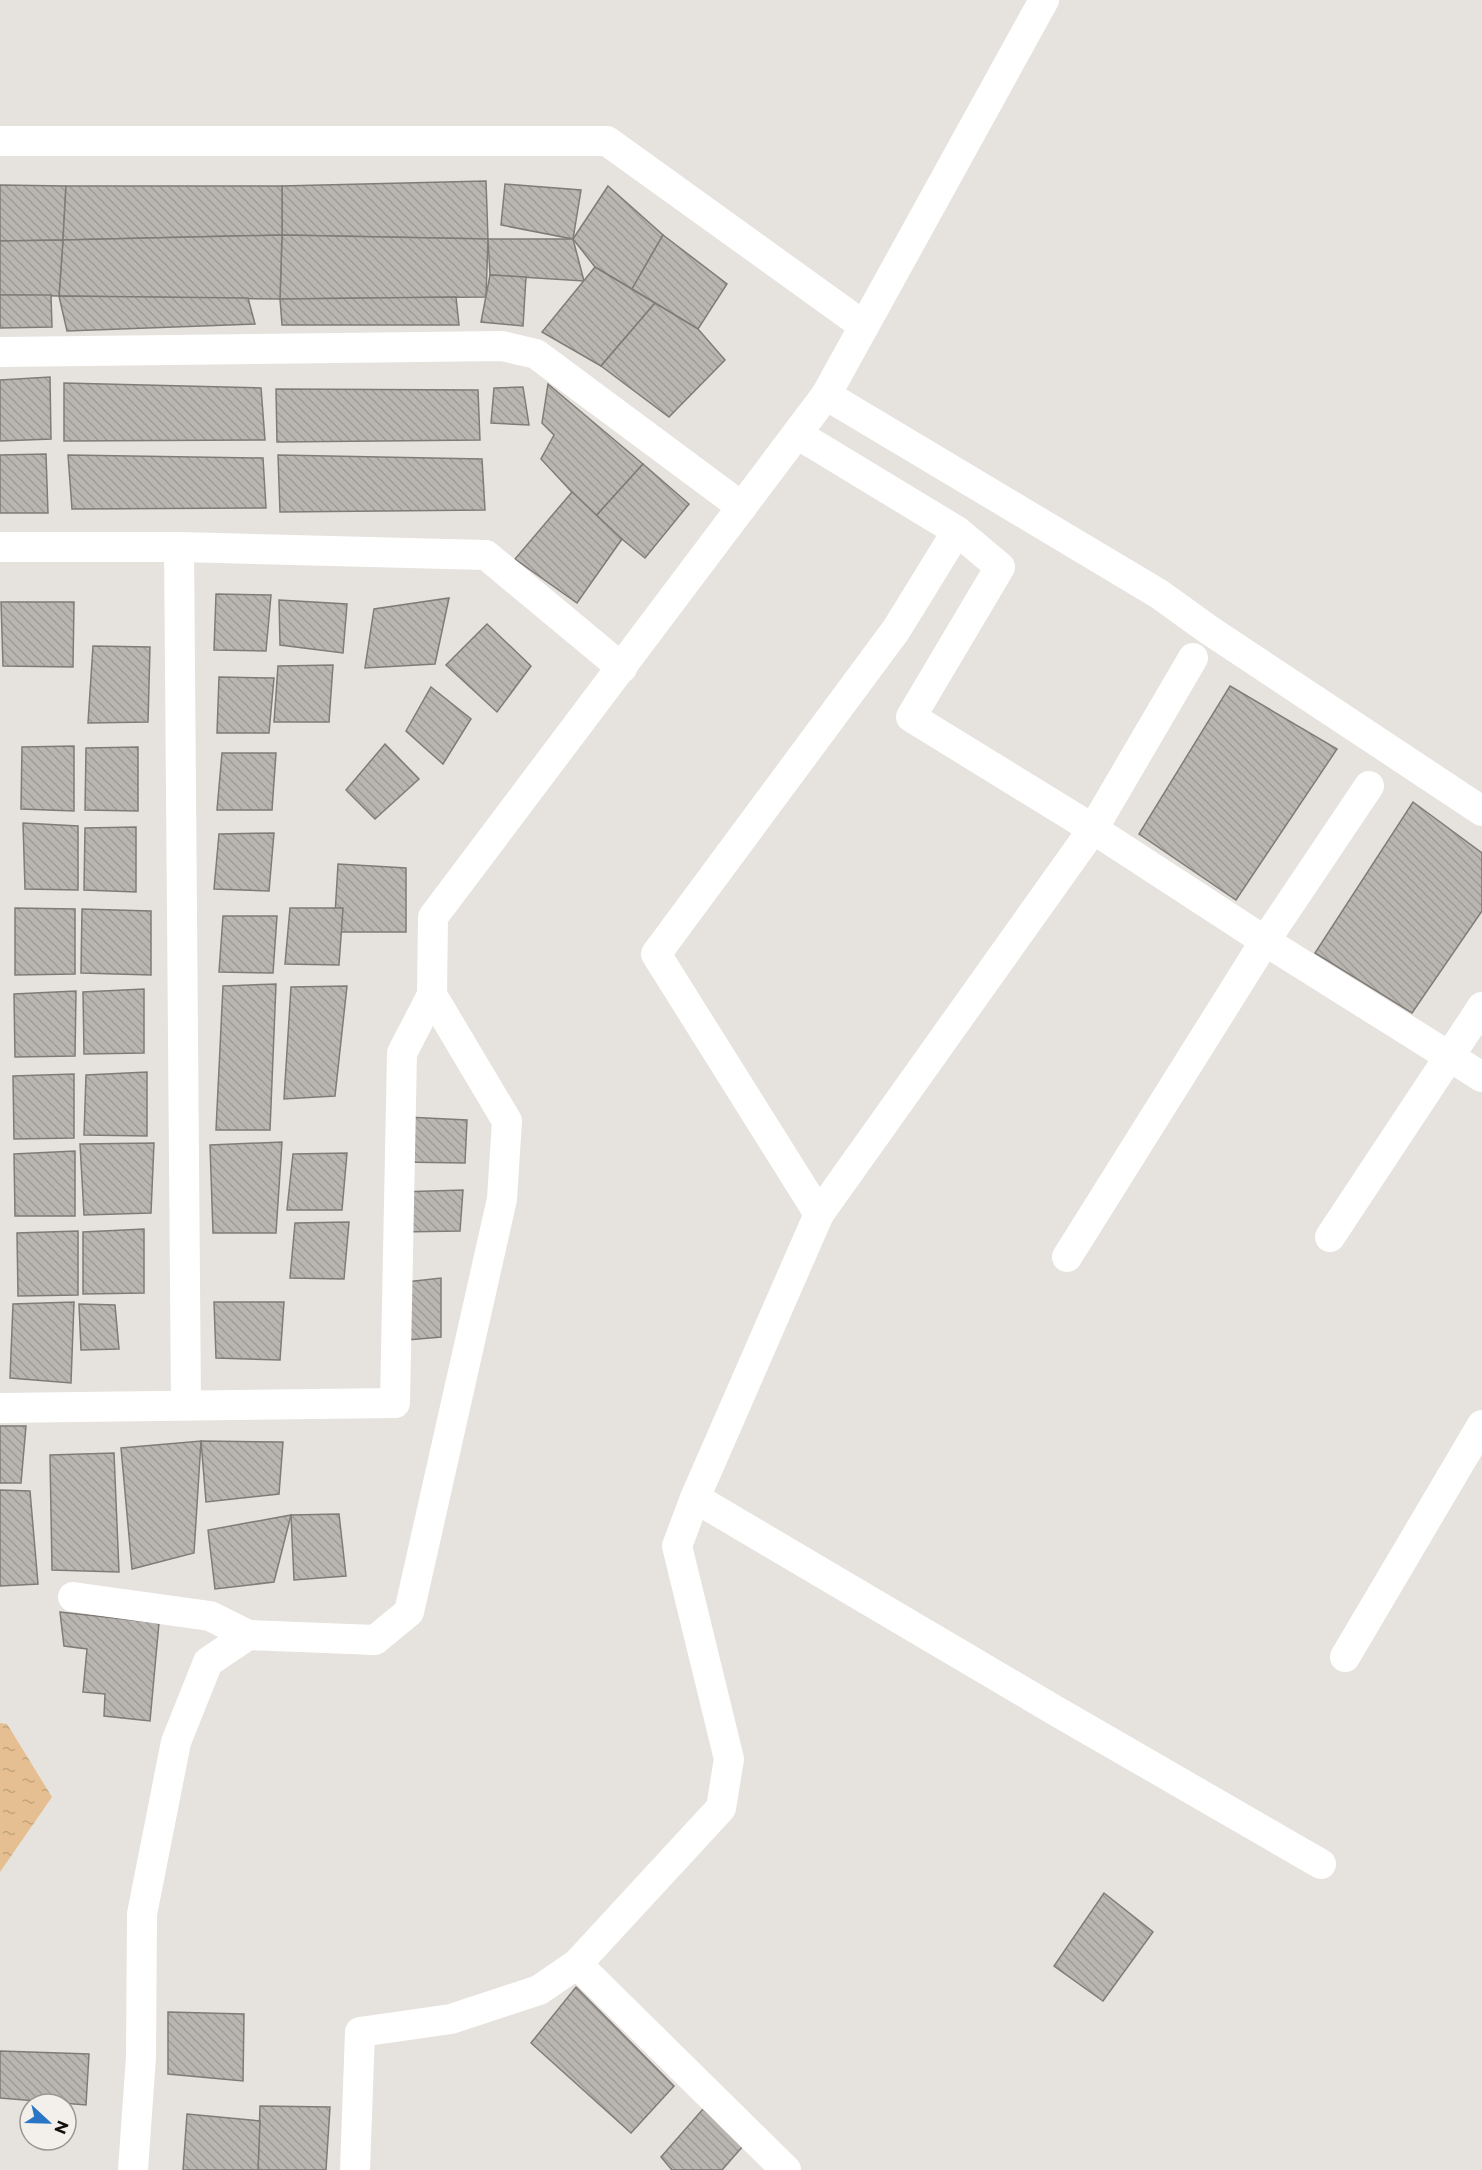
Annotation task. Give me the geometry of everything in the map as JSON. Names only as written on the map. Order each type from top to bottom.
[{"type":"street","points":[[0,1408],[394,1403],[402,1053],[432,995],[433,917],[826,395],[1044,0]]},
{"type":"street","points":[[0,141],[607,141],[864,326]]},
{"type":"street","points":[[0,352],[502,346],[536,354],[742,507]]},
{"type":"street","points":[[826,395],[1158,594],[1482,811]]},
{"type":"street","points":[[797,434],[957,531],[1000,567],[911,717],[1093,829],[1265,941],[1482,1077]]},
{"type":"street","points":[[819,1214],[656,954],[896,630],[957,531]]},
{"type":"street","points":[[0,547],[179,547],[486,555],[622,668]]},
{"type":"street","points":[[179,547],[186,1406]]},
{"type":"street","points":[[355,2170],[360,2032],[451,2019],[539,1990],[577,1964],[721,1808],[729,1759],[677,1546],[695,1498],[819,1214],[1093,829],[1193,658]]},
{"type":"street","points":[[1067,1257],[1265,941],[1369,786]]},
{"type":"street","points":[[73,1597],[210,1616],[249,1635],[375,1640],[409,1612],[502,1199],[507,1121],[432,995]]},
{"type":"street","points":[[1330,1237],[1482,1007]]},
{"type":"street","points":[[1345,1657],[1482,1425]]},
{"type":"street","points":[[695,1498],[1321,1864]]},
{"type":"street","points":[[133,2170],[141,2057],[142,1914],[176,1742],[208,1662],[249,1635]]},
{"type":"street","points":[[577,1964],[786,2170]]},
{"type":"water","points":[[0,1723],[7,1724],[52,1797],[0,1872]]},
{"type":"building","points":[[486,181],[488,239],[282,235],[282,186]]},
{"type":"building","points":[[505,184],[581,190],[573,239],[501,225]]},
{"type":"building","points":[[0,185],[66,186],[63,240],[0,241]]},
{"type":"building","points":[[66,186],[282,186],[282,235],[63,240]]},
{"type":"building","points":[[608,186],[663,235],[632,289],[595,267],[573,239]]},
{"type":"building","points":[[282,235],[488,239],[486,297],[280,299]]},
{"type":"building","points":[[282,235],[280,299],[59,296],[63,240]]},
{"type":"building","points":[[663,235],[727,284],[698,329],[632,289]]},
{"type":"building","points":[[488,239],[573,239],[584,281],[490,275]]},
{"type":"building","points":[[63,240],[59,296],[0,295],[0,241]]},
{"type":"building","points":[[595,267],[655,303],[601,366],[542,332]]},
{"type":"building","points":[[490,275],[526,277],[523,326],[481,322]]},
{"type":"building","points":[[0,295],[51,295],[52,327],[0,328]]},
{"type":"building","points":[[59,296],[248,298],[255,324],[67,331]]},
{"type":"building","points":[[456,297],[459,325],[282,325],[280,299]]},
{"type":"building","points":[[655,303],[698,329],[725,360],[669,417],[601,366]]},
{"type":"building","points":[[50,377],[51,439],[0,441],[0,380]]},
{"type":"building","points":[[64,383],[261,388],[265,440],[64,441]]},
{"type":"building","points":[[548,384],[643,464],[595,517],[541,459],[554,435],[542,423]]},
{"type":"building","points":[[523,387],[529,425],[491,423],[494,388]]},
{"type":"building","points":[[276,389],[478,390],[480,440],[277,442]]},
{"type":"building","points":[[46,454],[48,513],[0,513],[0,455]]},
{"type":"building","points":[[68,455],[263,458],[266,508],[72,509]]},
{"type":"building","points":[[278,455],[482,459],[485,510],[280,512]]},
{"type":"building","points":[[643,464],[689,504],[645,558],[595,517]]},
{"type":"building","points":[[572,492],[622,539],[577,603],[515,559]]},
{"type":"building","points":[[216,594],[271,595],[266,651],[214,650]]},
{"type":"building","points":[[449,598],[435,664],[365,668],[374,609]]},
{"type":"building","points":[[279,600],[347,604],[343,653],[280,645]]},
{"type":"building","points":[[1,602],[74,602],[73,667],[3,666]]},
{"type":"building","points":[[487,624],[531,666],[497,712],[446,665]]},
{"type":"building","points":[[93,646],[150,647],[148,722],[88,723]]},
{"type":"building","points":[[333,665],[329,722],[274,722],[278,666]]},
{"type":"building","points":[[219,677],[274,678],[269,733],[217,733]]},
{"type":"building","points":[[1230,686],[1337,749],[1236,900],[1139,834]]},
{"type":"building","points":[[431,687],[471,719],[443,764],[406,731]]},
{"type":"building","points":[[385,744],[419,779],[375,819],[346,790]]},
{"type":"building","points":[[74,746],[74,811],[21,809],[22,747]]},
{"type":"building","points":[[138,747],[138,811],[85,810],[86,748]]},
{"type":"building","points":[[222,753],[276,753],[272,810],[217,810]]},
{"type":"building","points":[[1413,802],[1482,853],[1482,911],[1412,1013],[1315,953]]},
{"type":"building","points":[[23,823],[78,826],[78,890],[25,889]]},
{"type":"building","points":[[136,827],[136,892],[84,890],[85,828]]},
{"type":"building","points":[[274,833],[269,891],[214,889],[219,834]]},
{"type":"building","points":[[338,864],[406,868],[406,932],[334,932]]},
{"type":"building","points":[[15,908],[75,909],[75,974],[15,975]]},
{"type":"building","points":[[290,908],[343,908],[339,965],[285,964]]},
{"type":"building","points":[[82,909],[151,911],[151,975],[81,973]]},
{"type":"building","points":[[223,916],[277,916],[273,973],[219,972]]},
{"type":"building","points":[[276,984],[270,1130],[216,1130],[223,986]]},
{"type":"building","points":[[347,986],[335,1096],[284,1099],[291,987]]},
{"type":"building","points":[[144,989],[144,1053],[84,1054],[83,992]]},
{"type":"building","points":[[76,991],[75,1056],[15,1057],[14,994]]},
{"type":"building","points":[[147,1072],[147,1136],[84,1135],[86,1075]]},
{"type":"building","points":[[74,1074],[74,1138],[14,1139],[13,1076]]},
{"type":"building","points":[[406,1117],[467,1120],[465,1163],[400,1162]]},
{"type":"building","points":[[282,1142],[276,1233],[213,1233],[210,1145]]},
{"type":"building","points":[[154,1143],[151,1213],[84,1215],[80,1144]]},
{"type":"building","points":[[75,1151],[75,1216],[15,1216],[14,1154]]},
{"type":"building","points":[[347,1153],[342,1210],[287,1210],[293,1154]]},
{"type":"building","points":[[463,1190],[460,1231],[399,1232],[399,1192]]},
{"type":"building","points":[[349,1222],[344,1279],[290,1278],[295,1223]]},
{"type":"building","points":[[144,1229],[144,1293],[83,1294],[83,1232]]},
{"type":"building","points":[[78,1231],[78,1295],[18,1296],[17,1233]]},
{"type":"building","points":[[441,1278],[441,1337],[396,1341],[397,1283]]},
{"type":"building","points":[[74,1302],[71,1383],[10,1378],[13,1304]]},
{"type":"building","points":[[214,1302],[284,1302],[280,1360],[216,1358]]},
{"type":"building","points":[[79,1304],[115,1305],[119,1349],[81,1350]]},
{"type":"building","points":[[0,1426],[26,1426],[21,1483],[0,1483]]},
{"type":"building","points":[[201,1441],[283,1442],[279,1494],[206,1502]]},
{"type":"building","points":[[201,1441],[194,1553],[132,1569],[121,1448]]},
{"type":"building","points":[[114,1453],[119,1572],[52,1570],[50,1455]]},
{"type":"building","points":[[0,1490],[30,1491],[38,1584],[0,1586]]},
{"type":"building","points":[[339,1514],[346,1576],[294,1580],[291,1515]]},
{"type":"building","points":[[291,1515],[274,1582],[215,1589],[208,1530]]},
{"type":"building","points":[[60,1612],[159,1623],[150,1721],[104,1716],[105,1694],[83,1692],[87,1649],[64,1646]]},
{"type":"building","points":[[1104,1893],[1153,1932],[1103,2001],[1054,1966]]},
{"type":"building","points":[[576,1987],[674,2086],[631,2133],[531,2043]]},
{"type":"building","points":[[168,2012],[244,2014],[243,2081],[168,2074]]},
{"type":"building","points":[[0,2051],[89,2054],[86,2105],[78,2104],[78,2092],[18,2092],[18,2099],[0,2098]]},
{"type":"building","points":[[260,2106],[330,2107],[326,2170],[258,2170]]},
{"type":"building","points":[[703,2109],[743,2146],[722,2170],[672,2170],[661,2157]]},
{"type":"building","points":[[187,2114],[260,2121],[258,2170],[183,2170]]}]
